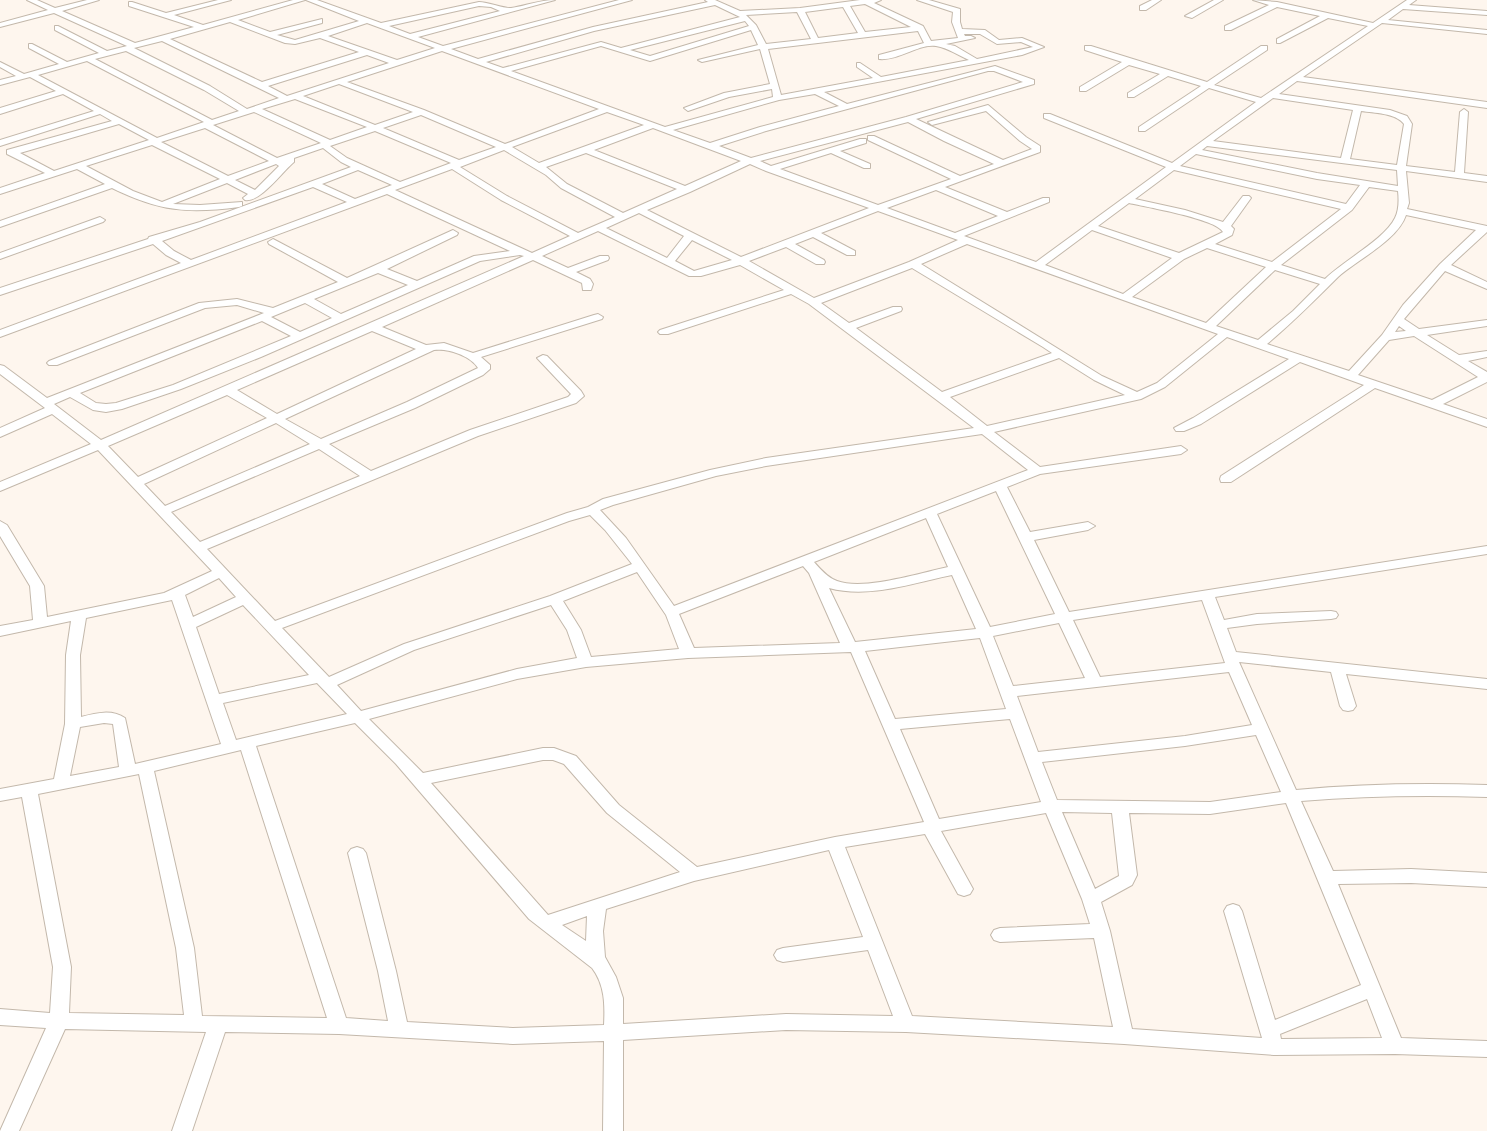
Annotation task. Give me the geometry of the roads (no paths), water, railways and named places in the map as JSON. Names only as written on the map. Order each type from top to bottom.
[{"type":"street","points":[[31,0],[130,47],[232,102],[327,144],[339,157],[401,186]]},
{"type":"street","points":[[0,25],[95,0]]},
{"type":"street","points":[[184,0],[199,6]]},
{"type":"street","points":[[167,15],[227,0]]},
{"type":"street","points":[[0,83],[301,0]]},
{"type":"street","points":[[310,0],[747,162],[878,207],[1124,298],[1487,423]]},
{"type":"street","points":[[379,26],[477,4],[492,5],[510,0]]},
{"type":"street","points":[[408,37],[551,0]]},
{"type":"street","points":[[0,191],[441,49],[628,0]]},
{"type":"street","points":[[621,50],[726,23],[743,16],[877,0]]},
{"type":"street","points":[[921,0],[939,4],[956,11],[956,22],[961,35]]},
{"type":"street","points":[[939,4],[947,0]]},
{"type":"street","points":[[1143,8],[1158,0]]},
{"type":"street","points":[[1189,16],[1219,0]]},
{"type":"street","points":[[1257,0],[1327,15],[1377,23],[1487,32]]},
{"type":"street","points":[[1037,266],[1271,95],[1412,0]]},
{"type":"street","points":[[476,62],[593,29],[712,1],[743,16],[753,27],[770,66],[778,98]]},
{"type":"street","points":[[867,2],[920,28],[931,44],[952,48],[974,60]]},
{"type":"street","points":[[132,4],[202,27]]},
{"type":"street","points":[[1228,28],[1277,4]]},
{"type":"street","points":[[492,5],[507,12]]},
{"type":"street","points":[[846,5],[863,35]]},
{"type":"street","points":[[1403,7],[1487,13]]},
{"type":"street","points":[[800,10],[816,41]]},
{"type":"street","points":[[1280,41],[1327,15]]},
{"type":"street","points":[[230,19],[285,41],[295,42],[321,36],[366,21]]},
{"type":"street","points":[[270,35],[319,21]]},
{"type":"street","points":[[726,23],[742,30]]},
{"type":"street","points":[[501,71],[600,44],[650,60],[753,27]]},
{"type":"street","points":[[58,28],[107,54]]},
{"type":"street","points":[[702,60],[762,47],[920,28]]},
{"type":"street","points":[[663,130],[778,98],[974,60],[1022,53],[1040,47],[1022,40],[996,42],[989,37],[961,35],[882,57]]},
{"type":"street","points":[[321,36],[397,63]]},
{"type":"street","points":[[162,38],[261,85],[286,99]]},
{"type":"street","points":[[32,46],[67,65]]},
{"type":"street","points":[[1088,48],[1166,74],[1262,102]]},
{"type":"street","points":[[1142,129],[1264,48]]},
{"type":"street","points":[[261,85],[368,52]]},
{"type":"street","points":[[89,59],[282,163]]},
{"type":"street","points":[[1083,89],[1128,62]]},
{"type":"street","points":[[0,64],[65,91],[120,120],[223,182],[259,198]]},
{"type":"street","points":[[860,65],[879,79]]},
{"type":"street","points":[[708,147],[763,129],[988,69],[996,68],[1031,82],[909,119],[873,135],[769,169]]},
{"type":"street","points":[[1131,96],[1166,74]]},
{"type":"street","points":[[1297,79],[1487,105]]},
{"type":"street","points":[[340,82],[421,112],[505,147],[538,166],[564,186],[623,218]]},
{"type":"street","points":[[688,108],[727,95],[775,86]]},
{"type":"street","points":[[0,111],[65,91]]},
{"type":"street","points":[[816,91],[847,107]]},
{"type":"street","points":[[1259,345],[1298,313],[1327,283],[1390,232],[1403,211],[1402,150],[1408,122],[1400,116],[1390,113],[1271,95]]},
{"type":"street","points":[[295,96],[376,128],[456,165],[504,198],[579,237]]},
{"type":"street","points":[[232,102],[270,104]]},
{"type":"street","points":[[0,487],[228,390],[747,162],[920,125],[988,108],[1037,149],[1035,152],[878,207],[741,261],[696,274],[600,228]]},
{"type":"street","points":[[1345,161],[1358,108]]},
{"type":"street","points":[[0,334],[606,109]]},
{"type":"street","points":[[0,143],[102,111]]},
{"type":"street","points":[[162,205],[223,182],[282,163],[300,153],[421,112]]},
{"type":"street","points":[[1459,175],[1464,112]]},
{"type":"street","points":[[1047,116],[1173,167],[1349,208]]},
{"type":"street","points":[[909,119],[1003,164]]},
{"type":"street","points":[[12,153],[120,120]]},
{"type":"street","points":[[538,166],[651,126]]},
{"type":"street","points":[[873,135],[960,179]]},
{"type":"street","points":[[1206,142],[1487,180]]},
{"type":"street","points":[[0,147],[54,174]]},
{"type":"street","points":[[586,150],[686,190]]},
{"type":"street","points":[[831,150],[867,166]]},
{"type":"street","points":[[1195,151],[1317,176],[1402,188]]},
{"type":"street","points":[[0,292],[203,224],[259,198],[282,163]]},
{"type":"street","points":[[1208,327],[1296,246],[1349,208],[1368,183],[1370,164]]},
{"type":"street","points":[[78,166],[112,185],[162,205],[200,206],[235,205],[313,183],[358,167]]},
{"type":"street","points":[[200,206],[223,182]]},
{"type":"street","points":[[313,183],[357,202]]},
{"type":"street","points":[[0,224],[112,185]]},
{"type":"street","points":[[936,187],[1007,216]]},
{"type":"street","points":[[389,191],[521,252],[564,269],[586,281],[588,284],[587,288]]},
{"type":"street","points":[[1226,225],[1246,198]]},
{"type":"street","points":[[956,236],[1046,200]]},
{"type":"street","points":[[1124,298],[1180,257],[1228,233],[1229,229],[1226,225],[1128,200]]},
{"type":"street","points":[[640,210],[741,261],[813,302],[941,396],[1037,471]]},
{"type":"street","points":[[1403,211],[1486,228]]},
{"type":"street","points":[[0,256],[100,220]]},
{"type":"street","points":[[1092,227],[1180,257]]},
{"type":"street","points":[[1350,376],[1386,337],[1407,307],[1444,266],[1486,228]]},
{"type":"street","points":[[0,434],[72,393],[347,282],[453,233]]},
{"type":"street","points":[[813,233],[851,253]]},
{"type":"street","points":[[670,261],[690,236]]},
{"type":"street","points":[[154,239],[170,253],[191,264]]},
{"type":"street","points":[[813,302],[913,264],[967,240]]},
{"type":"street","points":[[273,242],[347,282]]},
{"type":"street","points":[[786,243],[820,262]]},
{"type":"street","points":[[1207,245],[1327,283]]},
{"type":"street","points":[[557,246],[562,257],[564,269]]},
{"type":"street","points":[[653,253],[678,251]]},
{"type":"street","points":[[72,393],[92,406],[106,408],[118,406],[206,376],[478,258],[521,252]]},
{"type":"street","points":[[564,269],[604,258]]},
{"type":"street","points":[[913,264],[1098,378],[1136,396]]},
{"type":"street","points":[[1444,266],[1487,286]]},
{"type":"street","points":[[377,269],[417,285]]},
{"type":"street","points":[[664,332],[793,290]]},
{"type":"street","points":[[305,299],[340,318]]},
{"type":"street","points":[[53,362],[203,305],[237,302],[274,312]]},
{"type":"street","points":[[848,327],[897,309]]},
{"type":"street","points":[[263,317],[299,336]]},
{"type":"street","points":[[471,357],[598,317]]},
{"type":"street","points":[[1398,320],[1456,359],[1487,377],[1431,405]]},
{"type":"street","points":[[1386,337],[1487,322]]},
{"type":"street","points":[[373,326],[425,349]]},
{"type":"street","points":[[592,511],[596,507],[608,502],[714,473],[766,462],[985,430],[1136,396],[1161,385],[1226,333]]},
{"type":"street","points":[[136,482],[425,349],[442,345],[471,357],[484,365],[484,369],[479,373],[411,405],[163,511]]},
{"type":"street","points":[[941,396],[1060,354]]},
{"type":"street","points":[[1456,359],[1487,354]]},
{"type":"street","points":[[198,548],[474,433],[572,400],[578,396],[543,358]]},
{"type":"street","points":[[1180,428],[1196,421],[1297,359]]},
{"type":"street","points":[[0,368],[99,444],[419,780],[546,924],[596,960],[608,978],[614,998],[613,1131]]},
{"type":"street","points":[[1226,479],[1372,384]]},
{"type":"street","points":[[228,390],[320,444],[369,476]]},
{"type":"street","points":[[671,612],[809,566],[930,512],[1037,471],[1181,450]]},
{"type":"street","points":[[1000,486],[1065,617],[1095,683]]},
{"type":"street","points":[[274,626],[580,512],[592,511],[601,517],[640,566],[671,612],[688,653]]},
{"type":"street","points":[[930,512],[985,633],[1051,806],[1091,899],[1101,931],[1124,1036]]},
{"type":"street","points":[[0,525],[37,586],[40,622]]},
{"type":"street","points":[[1026,537],[1088,526]]},
{"type":"street","points":[[0,795],[137,769],[358,717],[517,674],[586,662],[688,653],[853,647],[985,633],[1065,617],[1487,550]]},
{"type":"street","points":[[215,700],[324,680],[408,647],[555,599],[640,566]]},
{"type":"street","points":[[809,566],[833,585],[853,589],[956,570]]},
{"type":"street","points":[[809,566],[853,647],[890,725],[932,827],[964,890]]},
{"type":"street","points":[[0,631],[158,599],[177,593],[221,572]]},
{"type":"street","points":[[177,593],[215,700],[239,745],[339,1026]]},
{"type":"street","points":[[1207,594],[1232,662],[1327,878],[1395,1046]]},
{"type":"street","points":[[188,625],[246,598]]},
{"type":"street","points":[[555,599],[574,630],[586,662]]},
{"type":"street","points":[[61,784],[73,724],[73,655],[79,615]]},
{"type":"street","points":[[1219,625],[1257,619],[1331,615]]},
{"type":"street","points":[[1007,692],[1095,683],[1232,662],[1337,667],[1487,684]]},
{"type":"street","points":[[1337,667],[1348,706]]},
{"type":"street","points":[[890,725],[1015,712]]},
{"type":"street","points":[[73,724],[108,717],[117,718],[120,722],[137,769],[184,948],[194,1024]]},
{"type":"street","points":[[1032,758],[1185,741],[1262,729]]},
{"type":"street","points":[[419,780],[543,754],[562,756],[570,760],[613,809],[694,874]]},
{"type":"street","points":[[9,1131],[59,1021],[62,967],[29,790]]},
{"type":"street","points":[[546,924],[598,904],[694,874],[835,843],[1051,806],[1210,808],[1291,796],[1416,790],[1487,791]]},
{"type":"street","points":[[1091,899],[1126,880],[1128,875],[1120,807]]},
{"type":"street","points":[[835,843],[906,1024]]},
{"type":"street","points":[[356,853],[387,970],[399,1029]]},
{"type":"street","points":[[1327,878],[1411,876],[1487,880]]},
{"type":"street","points":[[596,960],[594,931],[598,904]]},
{"type":"street","points":[[1232,911],[1272,1039]]},
{"type":"street","points":[[1000,935],[1101,931]]},
{"type":"street","points":[[783,955],[875,942]]},
{"type":"street","points":[[1272,1039],[1371,988]]},
{"type":"street","points":[[0,1017],[59,1021],[339,1026],[513,1036],[547,1036],[786,1022],[906,1024],[1124,1036],[1272,1039],[1487,1049]]},
{"type":"street","points":[[182,1131],[218,1024]]}]
